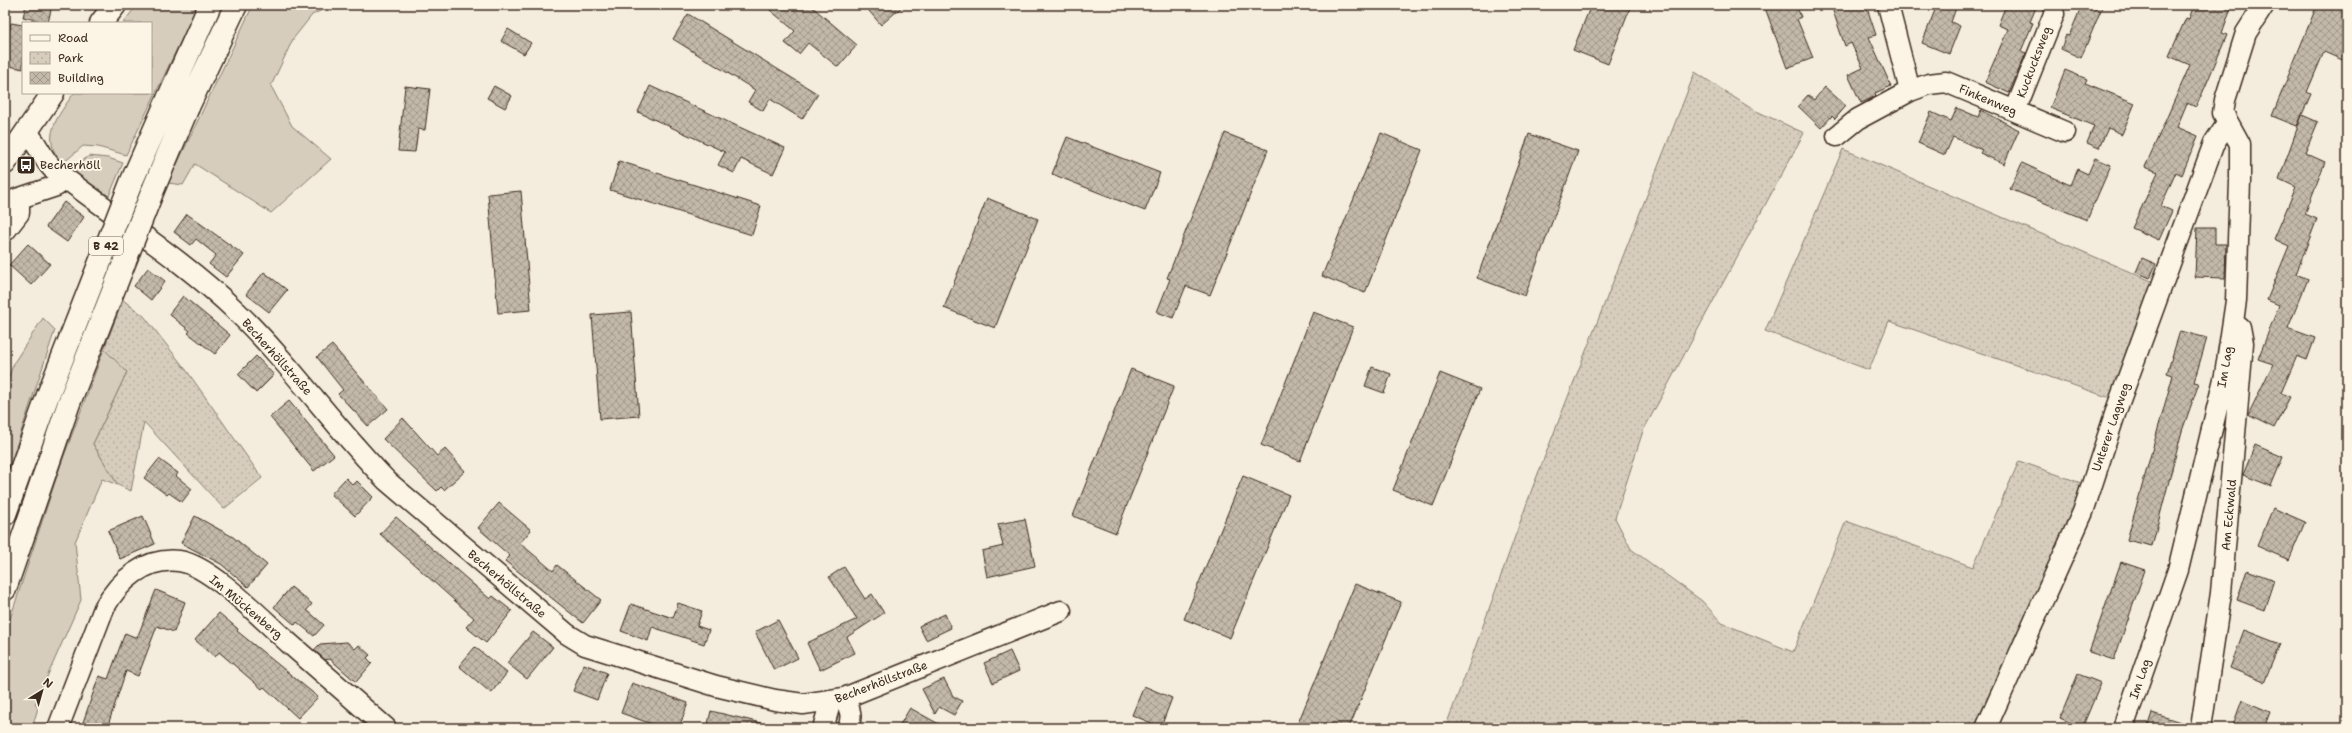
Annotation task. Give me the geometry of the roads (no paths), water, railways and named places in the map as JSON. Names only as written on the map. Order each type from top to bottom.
[{"type":"main road","points":[[102,22],[115,5]]},
{"type":"main road","name":"B 42","points":[[5,514],[48,395],[131,183],[210,5]]},
{"type":"main road","name":"B 42","points":[[5,589],[69,403],[153,190],[188,107],[236,5]]},
{"type":"main road","points":[[5,163],[52,94]]},
{"type":"street","points":[[1888,5],[1910,91]]},
{"type":"street","name":"Im Lag","points":[[2123,728],[2178,570],[2225,375],[2236,301],[2240,232],[2240,144],[2227,123],[2223,113],[2227,87],[2246,33],[2264,5]]},
{"type":"street","name":"Kuckucksweg","points":[[2015,111],[2054,14]]},
{"type":"street","name":"Finkenweg","points":[[1837,136],[1858,119],[1910,91],[1929,84],[1946,82],[2065,132]]},
{"type":"street","name":"Unterer Lagweg","points":[[1986,728],[2083,512],[2153,307],[2214,144],[2227,123]]},
{"type":"street","name":"Becherhöllstraße","points":[[26,132],[33,139],[46,163],[66,180],[181,265],[235,311],[277,354],[362,456],[387,481],[567,634],[585,645],[716,686],[775,700],[803,704],[838,700],[1061,611]]},
{"type":"street","points":[[5,231],[19,212],[12,200],[56,186],[66,180]]},
{"type":"street","name":"Am Eckwald","points":[[2202,728],[2222,593],[2241,375],[2243,343],[2236,301]]},
{"type":"street","name":"Im Mückenberg","points":[[58,728],[104,608],[113,592],[138,569],[159,563],[179,561],[199,569],[225,587],[386,728]]},
{"type":"street","points":[[823,728],[838,700],[851,710],[851,720],[848,728]]},
{"type":"street","points":[[803,704],[814,722],[814,728]]},
{"type":"place","name":"Becherhöll","points":[[26,165]]}]
